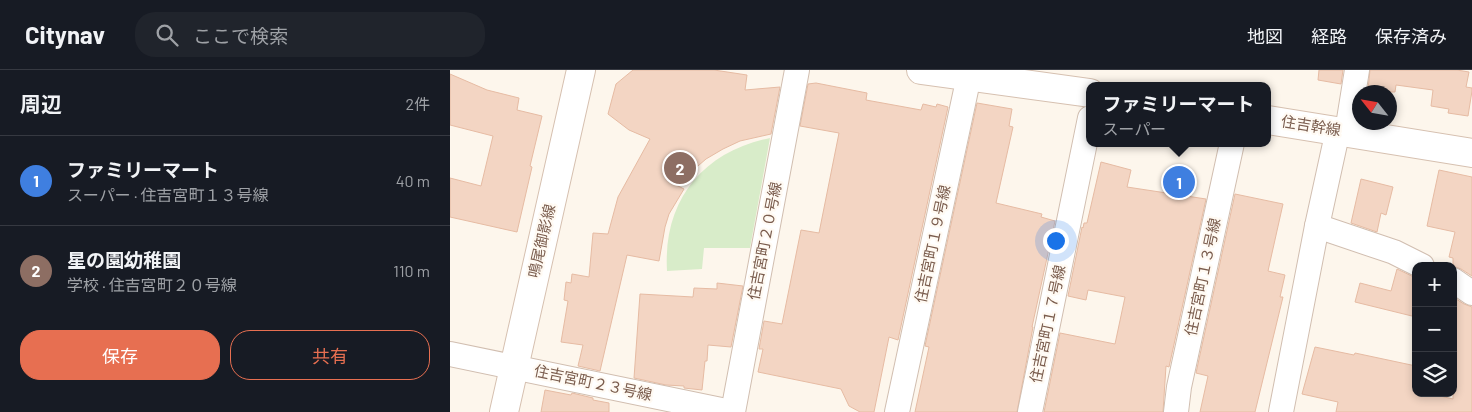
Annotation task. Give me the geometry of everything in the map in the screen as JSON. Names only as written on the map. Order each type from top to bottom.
[{"type":"street","name":"鳴尾御影線","points":[[504,412],[581,70]]},
{"type":"street","name":"住吉宮町２０号線","points":[[732,412],[797,70]]},
{"type":"street","points":[[921,70],[1086,92]]},
{"type":"street","points":[[1281,412],[1317,226],[1343,131],[1357,70]]},
{"type":"street","name":"住吉宮町１９号線","points":[[897,412],[968,76]]},
{"type":"street","name":"住吉幹線","points":[[1271,120],[1472,152]]},
{"type":"street","name":"住吉宮町１７号線","points":[[1030,412],[1086,138]]},
{"type":"street","name":"住吉宮町１３号線","points":[[1176,412],[1179,387],[1231,147]]},
{"type":"street","points":[[1317,226],[1394,252],[1414,262]]},
{"type":"street","points":[[1457,283],[1472,293]]},
{"type":"street","name":"住吉宮町２３号線","points":[[450,354],[732,412]]},
{"type":"green space","points":[[770,138],[750,248],[704,248],[702,269],[667,271],[667,246],[672,223],[680,202],[692,184],[706,168],[725,155],[746,145]]},
{"type":"building","points":[[633,70],[714,70],[747,75],[745,90],[780,87],[771,134],[740,141],[723,149],[706,159],[676,185],[684,189],[669,214],[659,261],[627,255],[600,371],[578,366],[583,345],[561,342],[568,301],[564,300],[566,282],[571,283],[572,274],[589,277],[593,233],[608,234],[618,197],[650,139],[629,130],[608,114],[616,84]]},
{"type":"building","points":[[1319,70],[1343,70],[1341,84],[1318,80]]},
{"type":"building","points":[[1370,70],[1457,70],[1469,72],[1466,87],[1472,88],[1472,91],[1468,116],[1448,113],[1449,109],[1431,106],[1433,90],[1397,85],[1368,85]]},
{"type":"building","points":[[450,74],[487,90],[519,98],[517,110],[542,116],[517,232],[450,217],[450,178],[481,186],[493,136],[450,125]]},
{"type":"building","points":[[816,83],[867,93],[866,100],[921,110],[923,104],[936,107],[937,104],[948,107],[898,340],[889,337],[874,412],[860,412],[849,406],[841,389],[758,372],[763,349],[759,349],[764,321],[782,324],[801,230],[819,233],[839,133],[800,126],[808,84]]},
{"type":"building","points":[[977,103],[1012,109],[1009,126],[1013,127],[996,203],[1042,214],[1041,217],[1055,221],[1032,327],[1017,412],[915,412],[929,347],[925,346]]},
{"type":"building","points":[[1101,162],[1131,170],[1127,187],[1206,199],[1169,367],[1166,366],[1163,412],[1044,412],[1060,333],[1115,344],[1125,297],[1088,290],[1086,300],[1068,296],[1082,227],[1084,223],[1087,223]]},
{"type":"building","points":[[1439,170],[1472,177],[1472,276],[1457,268],[1457,262],[1453,262],[1453,258],[1449,257],[1455,232],[1427,226]]},
{"type":"building","points":[[1361,179],[1393,187],[1386,215],[1381,213],[1377,232],[1351,223]]},
{"type":"building","points":[[1235,194],[1283,204],[1268,271],[1285,275],[1280,297],[1283,297],[1255,412],[1200,412],[1208,376],[1196,373]]},
{"type":"building","points":[[1397,269],[1412,276],[1412,316],[1355,302],[1360,283],[1391,291]]},
{"type":"building","points":[[717,283],[743,286],[731,347],[708,345],[702,390],[634,378],[640,294],[693,297],[694,288],[717,289]]},
{"type":"building","points":[[1457,300],[1472,307],[1472,412],[1336,412],[1338,402],[1302,394],[1315,347],[1412,365],[1412,397],[1444,397],[1453,399],[1453,397],[1457,397]]},
{"type":"building","points":[[545,390],[571,395],[572,393],[609,403],[609,412],[541,412]]},
{"type":"place","name":"星の園幼稚園","points":[[680,168]]},
{"type":"place","name":"ファミリーマート","points":[[1179,182]]}]
